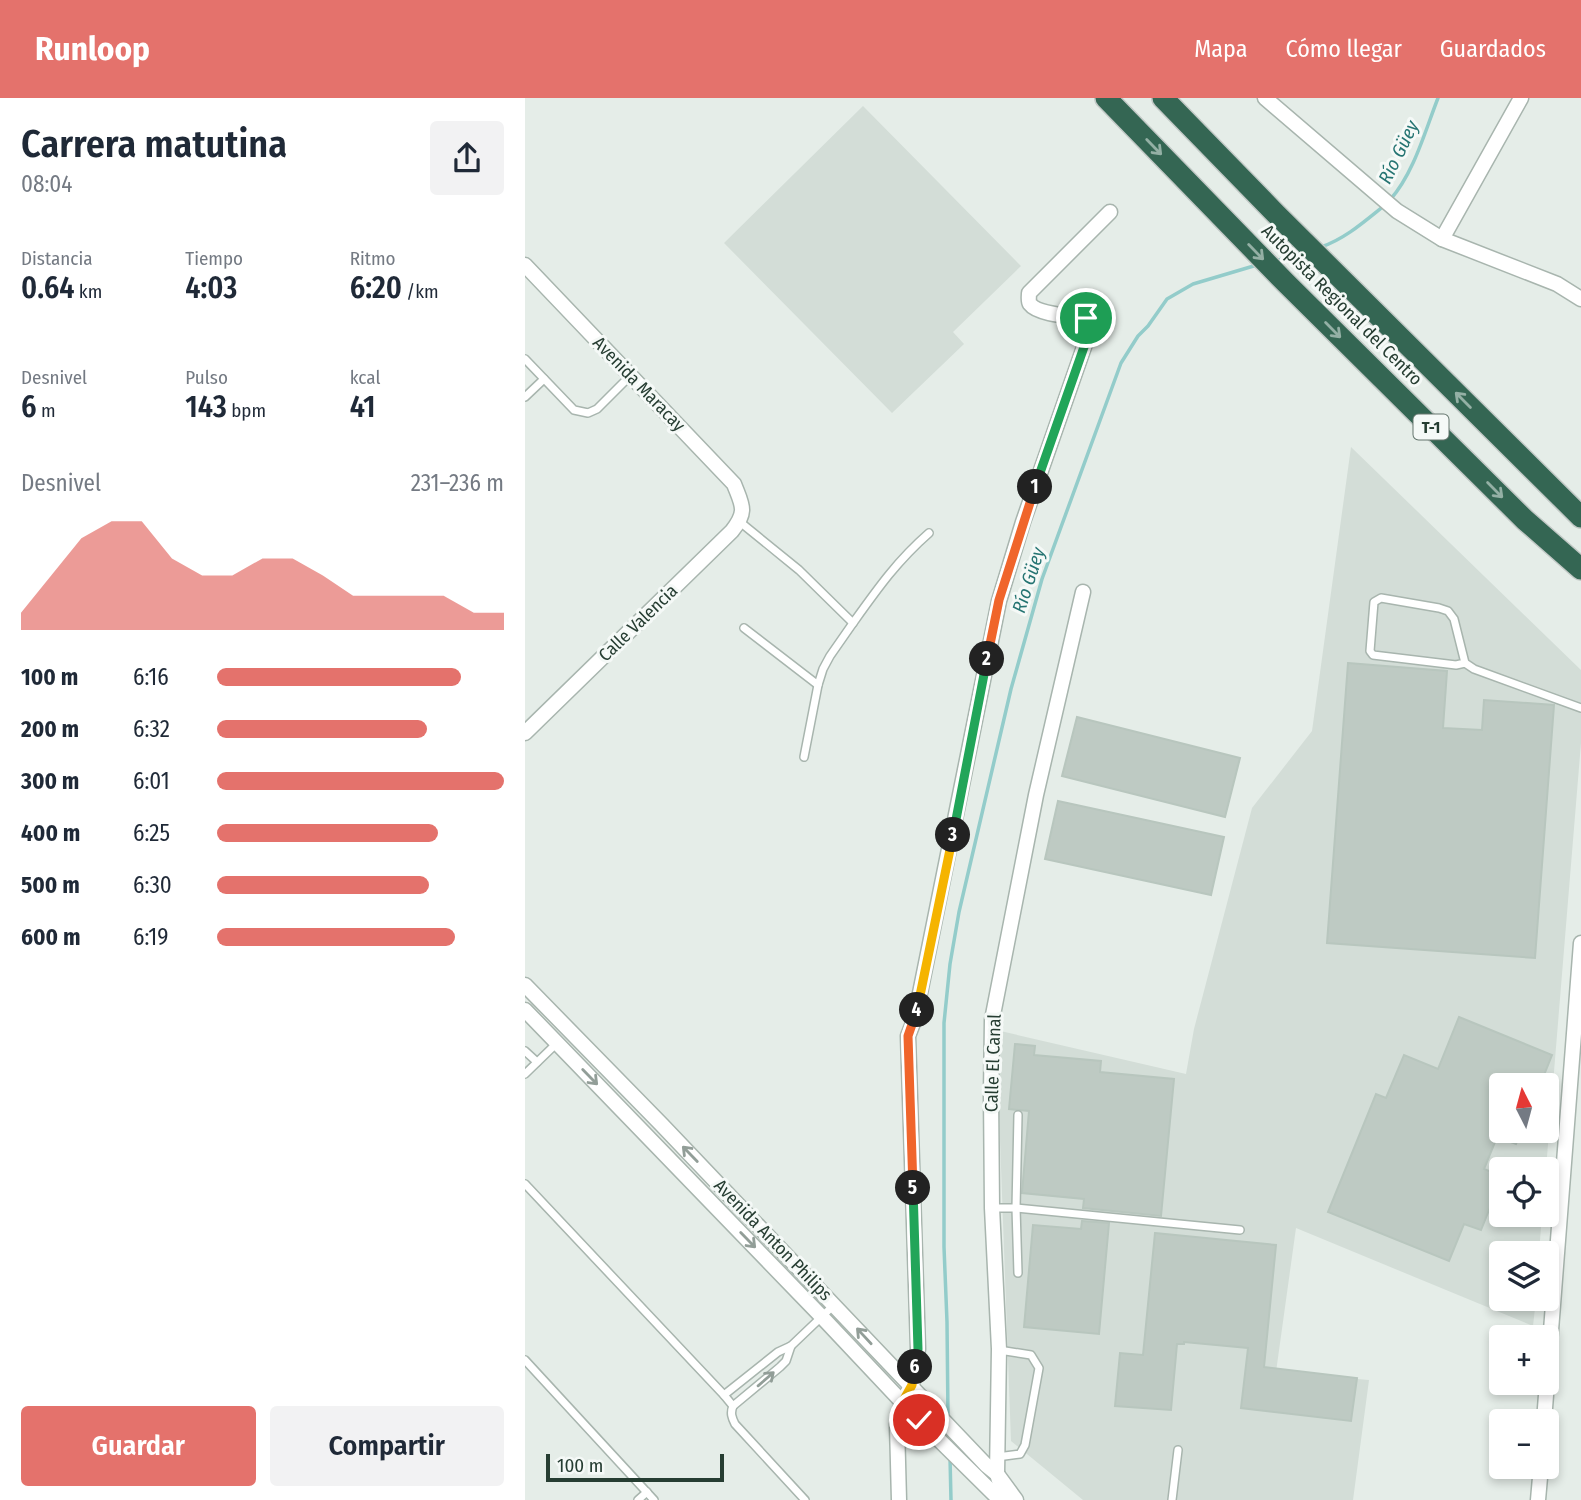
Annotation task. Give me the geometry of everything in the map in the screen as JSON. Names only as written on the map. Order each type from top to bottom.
[{"type":"highway","name":"Autopista Regional del Centro","points":[[1106,98],[1285,282],[1525,520],[1581,569]]},
{"type":"highway","name":"Autopista Regional del Centro","points":[[1163,98],[1581,517]]},
{"type":"street","points":[[1265,98],[1397,211],[1442,239],[1557,284],[1581,299]]},
{"type":"street","points":[[1442,239],[1521,98]]},
{"type":"street","points":[[899,1500],[897,1425],[902,1403],[912,1385],[918,1349],[908,1036],[915,1018],[999,600],[1036,483],[1091,327],[1086,318],[1040,312],[1031,306],[1029,293],[1110,212]]},
{"type":"street","name":"Avenida Maracay","points":[[525,265],[734,484],[741,515]]},
{"type":"street","name":"Calle Valencia","points":[[525,733],[723,541],[741,515]]},
{"type":"street","name":"Calle El Canal","points":[[1002,1500],[990,1468],[999,1349],[992,1208],[992,1020],[1036,795],[1083,592]]},
{"type":"street","points":[[1545,1409],[1581,943]]},
{"type":"street","name":"Avenida Anton Philips","points":[[525,985],[912,1385],[990,1468],[1016,1500]]},
{"type":"street","name":"Avenida Anton Philips","points":[[525,1010],[919,1420],[990,1468]]},
{"type":"street","points":[[1538,1500],[1540,1479]]},
{"type":"lane","points":[[525,359],[574,410],[588,413],[597,409],[631,376]]},
{"type":"lane","points":[[525,397],[544,379]]},
{"type":"lane","points":[[741,515],[853,623]]},
{"type":"lane","points":[[804,757],[818,685],[830,656],[888,574],[929,533]]},
{"type":"lane","points":[[1465,663],[1456,665],[1373,655],[1370,651],[1374,602],[1381,598],[1448,611],[1454,619],[1465,663],[1474,669],[1581,708]]},
{"type":"lane","points":[[744,628],[818,685]]},
{"type":"lane","points":[[525,1074],[557,1043]]},
{"type":"lane","points":[[525,1051],[537,1062]]},
{"type":"lane","points":[[1018,1115],[1018,1273]]},
{"type":"lane","points":[[525,1184],[733,1406]]},
{"type":"lane","points":[[992,1208],[1016,1208],[1240,1230]]},
{"type":"lane","points":[[724,1395],[778,1352],[791,1346],[834,1304]]},
{"type":"lane","points":[[791,1346],[781,1367],[733,1406],[731,1417],[805,1500]]},
{"type":"lane","points":[[990,1468],[1020,1454],[1025,1445],[1039,1368],[1031,1355],[999,1349]]},
{"type":"lane","points":[[525,1360],[654,1500]]},
{"type":"lane","points":[[1172,1500],[1178,1450]]},
{"type":"lane","points":[[638,1500],[647,1492]]},
{"type":"shaded area","points":[[863,106],[1021,266],[953,332],[964,344],[892,413],[724,243]]},
{"type":"shaded area","points":[[1351,447],[1581,670],[1581,743],[1554,1073],[1489,1073],[1489,1143],[1548,1143],[1547,1157],[1489,1157],[1489,1227],[1541,1227],[1540,1241],[1489,1241],[1489,1308],[1296,1228],[1276,1372],[1369,1380],[1353,1500],[1083,1500],[1011,1441],[996,1030],[1186,1074],[1194,1029],[1252,808],[1312,731]]},
{"type":"shaded area","points":[[1497,1311],[1535,1311],[1533,1325]]},
{"type":"building","points":[[1348,663],[1447,671],[1443,728],[1482,730],[1484,700],[1554,705],[1535,958],[1327,943]]},
{"type":"building","points":[[1077,717],[1240,758],[1225,817],[1062,776]]},
{"type":"building","points":[[1058,801],[1224,837],[1211,895],[1045,859]]},
{"type":"building","points":[[1459,1017],[1552,1055],[1545,1073],[1489,1073],[1489,1143],[1495,1143],[1484,1169],[1489,1171],[1489,1210],[1481,1230],[1464,1224],[1449,1261],[1328,1212],[1376,1094],[1386,1098],[1404,1055],[1438,1069]]},
{"type":"building","points":[[1015,1044],[1035,1046],[1034,1055],[1101,1061],[1100,1072],[1174,1079],[1161,1216],[1083,1208],[1084,1199],[1022,1193],[1029,1111],[1009,1109]]},
{"type":"building","points":[[1082,1221],[1109,1223],[1099,1334],[1024,1327],[1033,1225],[1081,1229]]},
{"type":"building","points":[[1155,1233],[1276,1245],[1264,1367],[1357,1378],[1351,1421],[1241,1408],[1248,1348],[1184,1342],[1177,1344],[1171,1410],[1115,1406],[1120,1353],[1143,1355]]},
{"type":"waterway","name":"Río Güey","points":[[1390,200],[1412,165],[1438,98]]},
{"type":"waterway","name":"Río Güey","points":[[1321,247],[1347,234],[1385,205]]},
{"type":"waterway","name":"Río Güey","points":[[1275,261],[1304,253]]},
{"type":"waterway","name":"Río Güey","points":[[948,1417],[944,1247],[944,1023],[959,912],[1011,689],[1042,579],[1121,363],[1167,299],[1193,284],[1257,265]]},
{"type":"waterway","name":"Río Güey","points":[[950,1457],[951,1500]]},
{"type":"route","points":[[919,1420],[902,1403],[912,1385],[918,1349],[908,1036],[915,1018],[999,600],[1023,522],[1091,327],[1086,318]]}]
